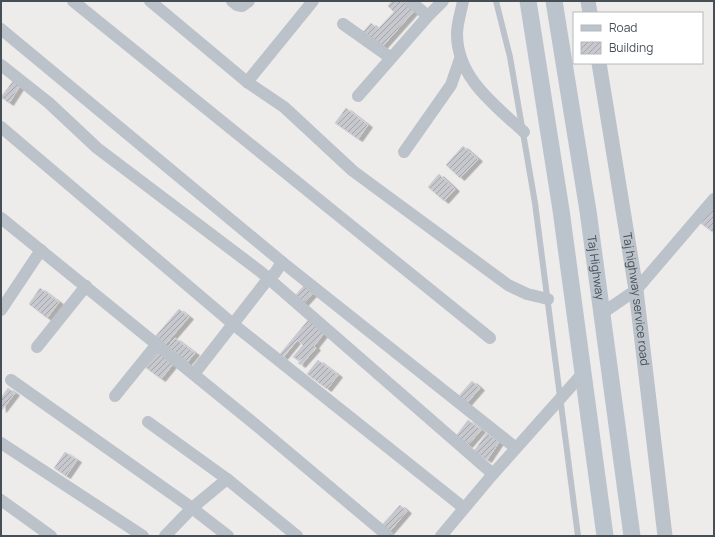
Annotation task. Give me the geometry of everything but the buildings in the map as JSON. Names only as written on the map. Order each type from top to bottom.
[{"type":"main road","points":[[528,1],[561,210],[606,536]]},
{"type":"main road","name":"Taj Highway","points":[[554,1],[588,211],[632,536]]},
{"type":"street","points":[[73,1],[490,338]]},
{"type":"street","points":[[150,1],[247,82],[284,107],[353,170],[508,285],[527,294],[548,299]]},
{"type":"street","points":[[232,1],[237,5],[242,6],[249,1]]},
{"type":"street","points":[[247,82],[313,1]]},
{"type":"street","points":[[410,1],[428,16]]},
{"type":"street","points":[[358,96],[443,1]]},
{"type":"street","points":[[463,1],[457,33],[460,59],[472,81],[486,98],[524,132]]},
{"type":"street","points":[[588,1],[590,12]]},
{"type":"street","points":[[343,24],[391,58]]},
{"type":"street","points":[[1,29],[282,262],[516,448]]},
{"type":"street","points":[[404,152],[451,85],[460,59]]},
{"type":"street","name":"Taj highway service road","points":[[599,64],[636,290],[664,536]]},
{"type":"street","points":[[1,65],[49,103],[97,148],[268,279],[493,474]]},
{"type":"street","points":[[1,127],[233,324],[464,508]]},
{"type":"street","points":[[601,314],[636,290],[714,199]]},
{"type":"street","points":[[1,218],[194,374],[388,536]]},
{"type":"street","points":[[1,310],[41,250]]},
{"type":"street","points":[[194,374],[268,279],[275,273],[282,262]]},
{"type":"street","points":[[37,347],[86,286]]},
{"type":"street","points":[[116,396],[156,344]]},
{"type":"street","points":[[441,536],[493,474],[583,373]]},
{"type":"street","points":[[11,380],[192,508],[228,536]]},
{"type":"street","points":[[148,422],[226,479],[297,536]]},
{"type":"street","points":[[1,443],[144,536]]},
{"type":"street","points":[[165,536],[192,508],[226,479]]},
{"type":"street","points":[[1,500],[51,536]]},
{"type":"lane","points":[[496,1],[510,58],[524,132],[535,203],[578,536]]}]
